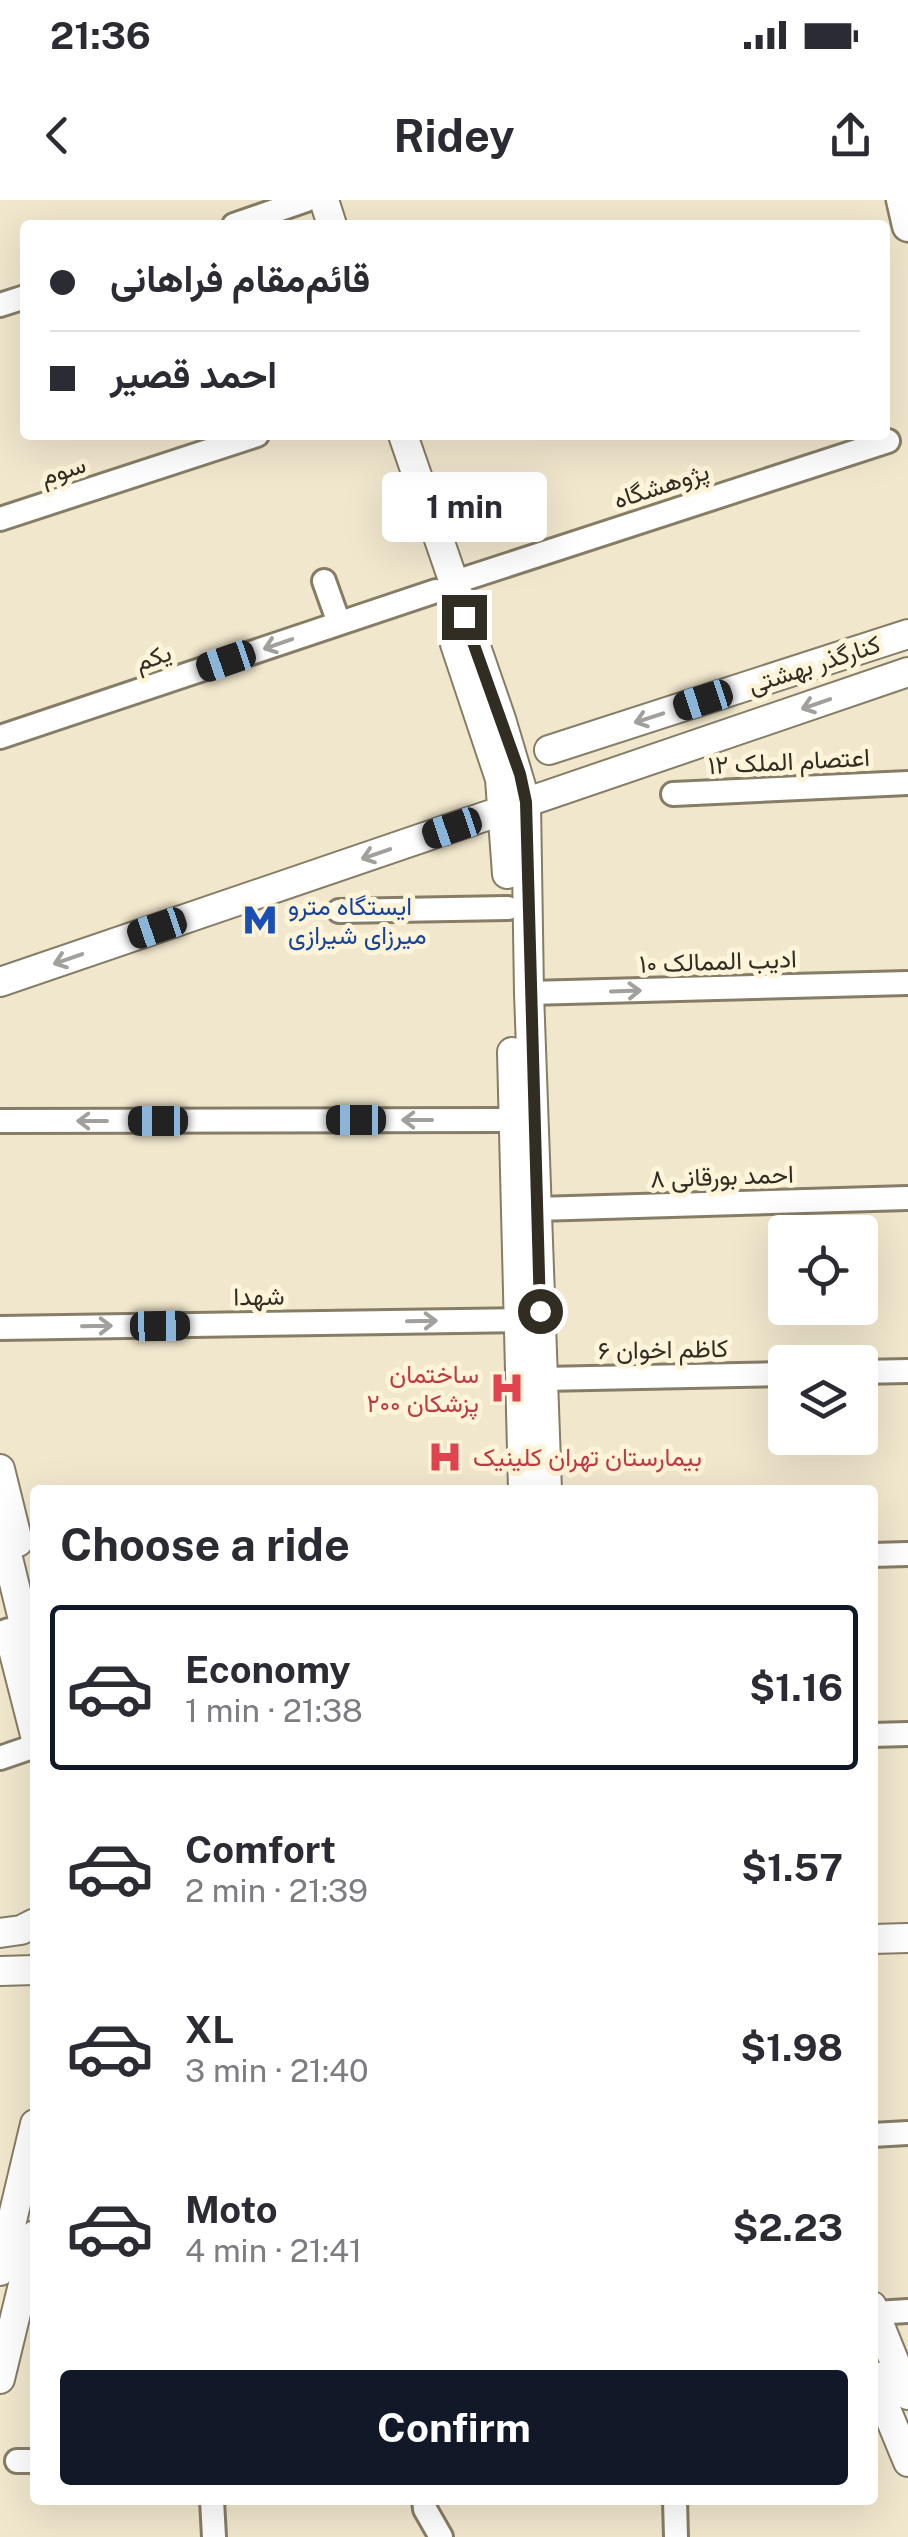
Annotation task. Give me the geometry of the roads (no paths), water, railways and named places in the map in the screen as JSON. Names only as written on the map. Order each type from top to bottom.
[{"type":"highway","points":[[902,200],[908,226]]},
{"type":"main road","points":[[386,440],[501,719],[515,806],[529,994],[547,1485]]},
{"type":"main road","points":[[403,440],[500,779],[515,806],[508,908],[524,1485]]},
{"type":"main road","name":"کنارگذر بهشتی","points":[[549,750],[908,634]]},
{"type":"main road","points":[[819,663],[874,684]]},
{"type":"main road","points":[[0,982],[908,672]]},
{"type":"main road","points":[[687,748],[703,700]]},
{"type":"main road","points":[[501,719],[549,750],[636,765]]},
{"type":"main road","points":[[0,1468],[30,1586]]},
{"type":"main road","points":[[17,1533],[30,1630]]},
{"type":"main road","points":[[0,1596],[4,1631],[30,1718]]},
{"type":"main road","points":[[0,1933],[30,1925]]},
{"type":"main road","points":[[878,1939],[908,1938]]},
{"type":"main road","points":[[0,1972],[30,1970]]},
{"type":"main road","points":[[20,2273],[9,2197],[30,2138]]},
{"type":"main road","points":[[0,2379],[20,2273],[30,2248]]},
{"type":"main road","points":[[878,2320],[908,2395]]},
{"type":"main road","points":[[882,2425],[908,2462]]},
{"type":"street","points":[[248,220],[306,200]]},
{"type":"street","name":"سوم","points":[[0,519],[243,440]]},
{"type":"street","name":"پژوهشگاه","points":[[444,586],[888,441]]},
{"type":"street","points":[[324,581],[340,623]]},
{"type":"street","name":"یکم","points":[[0,737],[444,586]]},
{"type":"street","name":"اعتصام الملک ۱۲","points":[[673,794],[908,783]]},
{"type":"street","points":[[339,911],[508,908]]},
{"type":"street","name":"ادیب الممالک ۱۰","points":[[529,994],[908,983]]},
{"type":"street","points":[[0,1121],[514,1120]]},
{"type":"street","name":"احمد بورقانی ۸","points":[[537,1209],[908,1198]]},
{"type":"street","name":"شهدا","points":[[0,1328],[519,1320]]},
{"type":"street","points":[[878,1372],[908,1372]]},
{"type":"street","name":"کاظم اخوان ۶","points":[[542,1379],[768,1374]]},
{"type":"street","points":[[878,1555],[908,1554]]},
{"type":"street","points":[[878,1735],[908,1734]]},
{"type":"street","points":[[0,1758],[30,1748]]},
{"type":"street","points":[[878,2134],[908,2133]]},
{"type":"street","points":[[878,2310],[908,2311]]},
{"type":"street","points":[[212,2505],[214,2537]]},
{"type":"street","points":[[425,2505],[441,2537]]},
{"type":"street","points":[[674,2505],[676,2537]]},
{"type":"place","name":"ایستگاه مترو میرزای شیرازی","points":[[260,920]]},
{"type":"place","name":"ساختمان پزشکان ۲۰۰","points":[[507,1388]]},
{"type":"place","name":"بیمارستان تهران کلینیک","points":[[445,1457]]}]
